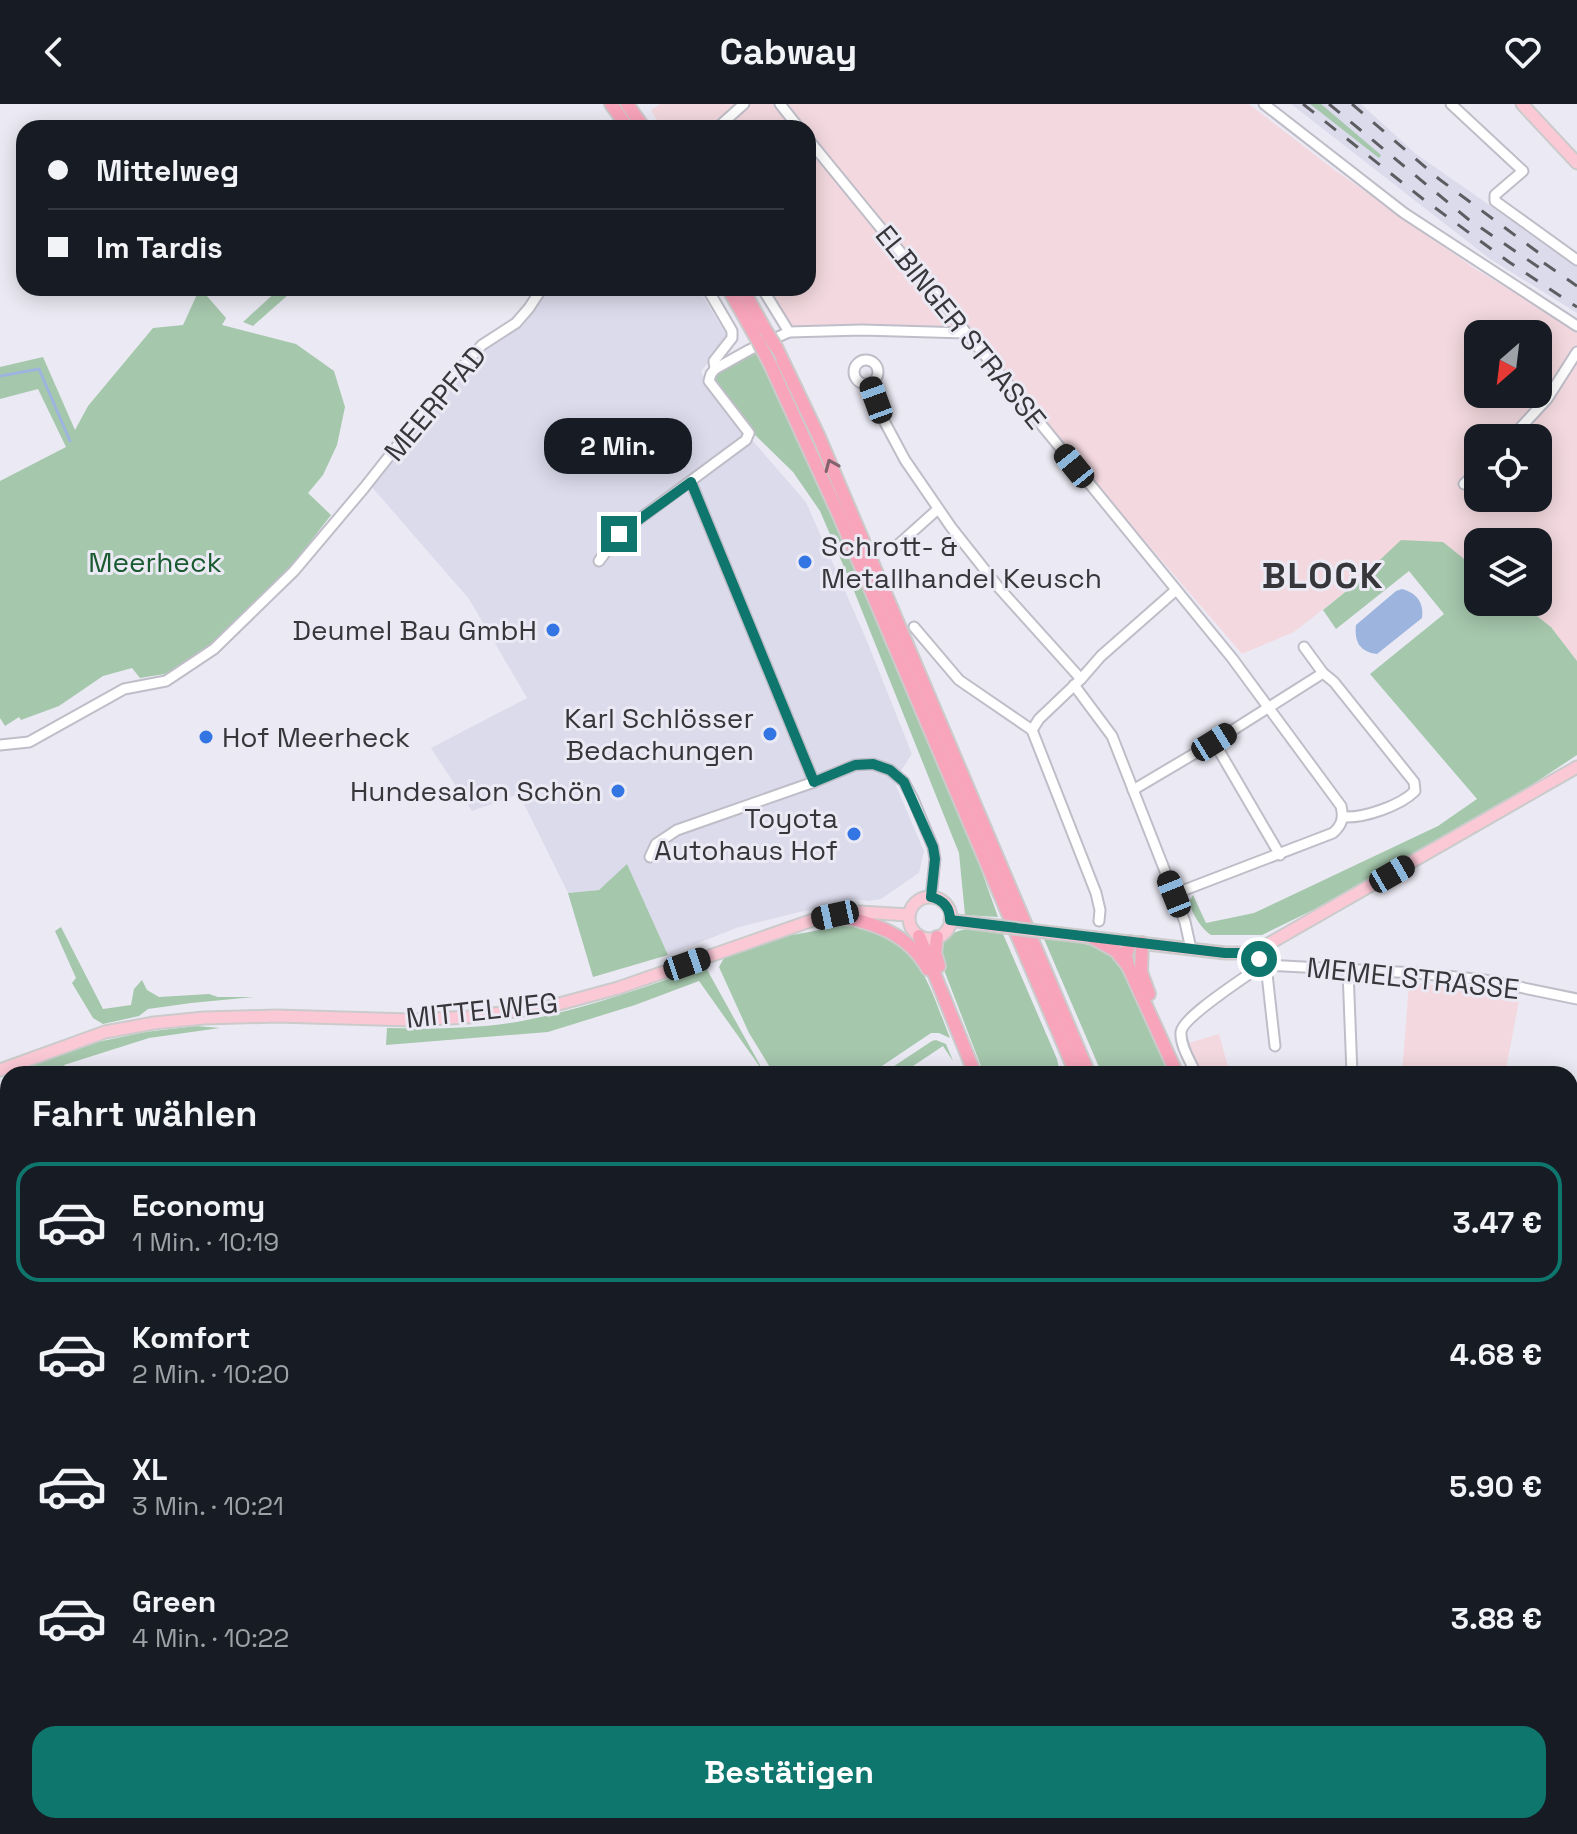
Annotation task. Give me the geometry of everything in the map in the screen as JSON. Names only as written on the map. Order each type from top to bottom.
[{"type":"highway","points":[[734,296],[762,336],[776,347],[837,480],[1086,1066]]},
{"type":"highway","points":[[745,296],[770,364],[869,583],[1072,1066]]},
{"type":"highway","points":[[835,915],[868,923],[898,936],[918,955],[943,992]]},
{"type":"highway","points":[[919,936],[974,1066]]},
{"type":"highway","points":[[937,937],[937,959],[974,1066]]},
{"type":"highway","points":[[1093,938],[1116,951],[1128,966]]},
{"type":"highway","points":[[1136,943],[1126,955],[1128,966],[1173,1066]]},
{"type":"highway","points":[[1136,943],[1144,983],[1180,1066]]},
{"type":"highway","points":[[1060,1038],[1065,1066]]},
{"type":"main road","points":[[1522,104],[1577,163]]},
{"type":"main road","points":[[950,920],[1225,953],[1254,952],[1577,767]]},
{"type":"main road","points":[[931,897],[946,904],[950,920],[946,930],[937,937],[928,938],[919,936],[911,927],[909,915],[918,900],[931,897]]},
{"type":"main road","name":"MITTELWEG","points":[[11,1066],[105,1032],[154,1023],[277,1016],[411,1020],[548,1007],[618,988],[813,920],[860,912],[909,915]]},
{"type":"street","points":[[726,120],[744,104]]},
{"type":"street","points":[[780,104],[793,120]]},
{"type":"street","points":[[1264,104],[1404,213],[1577,326]]},
{"type":"street","points":[[1451,104],[1523,171],[1495,195],[1495,201],[1577,260]]},
{"type":"street","name":"ELBINGER STRASSE","points":[[816,149],[1232,658],[1341,806],[1344,817]]},
{"type":"street","name":"MEERPFAD","points":[[0,745],[29,742],[124,689],[166,681],[214,649],[294,571],[443,388],[482,345],[516,323],[537,296]]},
{"type":"street","points":[[712,296],[732,331],[729,344],[714,361],[715,369]]},
{"type":"street","points":[[767,296],[789,332]]},
{"type":"street","points":[[599,561],[619,534],[746,440],[749,433],[709,381],[715,369],[789,332],[862,330],[966,333]]},
{"type":"street","points":[[1524,424],[1547,399],[1577,352]]},
{"type":"street","points":[[869,383],[882,417],[905,460],[938,509],[1078,682],[1112,736],[1185,922],[1191,949]]},
{"type":"street","points":[[691,482],[814,782]]},
{"type":"street","points":[[890,552],[938,509]]},
{"type":"street","points":[[1032,730],[1101,656],[1176,590]]},
{"type":"street","points":[[914,627],[959,680],[1032,730],[1096,893],[1099,921]]},
{"type":"street","points":[[1174,894],[1333,833],[1344,817],[1364,815],[1407,800],[1415,791],[1414,782],[1304,647]]},
{"type":"street","points":[[1133,790],[1323,673]]},
{"type":"street","points":[[1214,742],[1280,855]]},
{"type":"street","points":[[650,857],[656,844],[677,830],[855,765],[873,764],[890,770],[904,782],[933,847],[935,859],[931,897]]},
{"type":"street","points":[[1254,952],[1265,964],[1275,1046]]},
{"type":"street","points":[[1193,1066],[1181,1037],[1182,1029],[1197,1012],[1265,964]]},
{"type":"street","name":"MEMELSTRASSE","points":[[1265,964],[1485,980],[1577,999]]},
{"type":"street","points":[[1348,970],[1352,1066]]},
{"type":"shaded area","points":[[660,104],[1249,104],[1332,168],[1477,270],[1577,330],[1577,661],[1551,627],[1537,616],[1552,616],[1552,528],[1464,528],[1464,559],[1443,542],[1349,589],[1294,632],[1242,654],[966,333],[862,330],[784,336],[761,296],[816,296],[816,120],[657,120],[651,110]]},
{"type":"shaded area","points":[[1291,104],[1361,104],[1416,154],[1577,266],[1577,313],[1490,259]]},
{"type":"shaded area","points":[[544,296],[703,296],[727,336],[721,350],[701,371],[711,393],[806,502],[912,754],[894,781],[924,851],[919,873],[881,899],[853,899],[739,927],[668,955],[627,865],[599,890],[568,893],[519,794],[472,811],[431,748],[527,698],[469,599],[371,486],[483,349],[513,328]]},
{"type":"shaded area","points":[[1409,982],[1520,996],[1507,1066],[1403,1066]]},
{"type":"shaded area","points":[[1219,1034],[1228,1066],[1195,1066],[1185,1044]]},
{"type":"green space","points":[[1310,104],[1321,104],[1381,155],[1379,158]]},
{"type":"green space","name":"Meerheck","points":[[196,296],[207,296],[226,318],[222,325],[296,344],[334,371],[345,407],[337,445],[323,475],[308,493],[331,515],[294,563],[204,653],[177,672],[140,678],[132,668],[103,676],[59,706],[21,720],[19,717],[5,726],[0,718],[0,481],[66,447],[38,389],[0,399],[0,367],[43,357],[75,430],[88,406],[153,328],[183,325]]},
{"type":"green space","points":[[271,296],[287,296],[253,326],[243,322]]},
{"type":"green space","points":[[756,350],[798,433],[967,830],[998,917],[965,915],[959,853],[820,511],[793,472],[751,431],[713,383],[717,372]]},
{"type":"green space","points":[[1401,540],[1443,542],[1464,559],[1464,616],[1537,616],[1551,627],[1577,661],[1577,755],[1521,792],[1313,910],[1262,935],[1211,935],[1200,925],[1192,911],[1189,902],[1193,895],[1206,923],[1254,913],[1438,826],[1477,799],[1370,674],[1444,614],[1409,571],[1336,629],[1323,610]]},
{"type":"green space","points":[[627,864],[668,955],[593,977],[568,893],[599,890]]},
{"type":"green space","points":[[843,926],[888,937],[916,962],[926,978],[950,1038],[931,1033],[882,1066],[769,1066],[749,1033],[719,967],[724,958],[786,936]]},
{"type":"green space","points":[[61,927],[103,1009],[131,1005],[134,989],[142,980],[147,990],[159,997],[209,994],[254,997],[148,1009],[139,1016],[103,1024],[93,1018],[72,983],[76,978],[55,931]]},
{"type":"green space","points":[[967,929],[1003,934],[1058,1066],[981,1066],[939,957],[947,938]]},
{"type":"green space","points":[[1044,939],[1078,942],[1103,949],[1120,962],[1171,1066],[1099,1066]]},
{"type":"green space","points":[[705,966],[761,1066],[699,981],[548,1032],[386,1045],[387,1028],[455,1028],[522,1021],[637,989]]},
{"type":"green space","points":[[196,1026],[220,1028],[149,1038],[65,1066],[31,1066],[93,1043]]},
{"type":"green space","points":[[932,1041],[946,1044],[953,1061],[943,1046],[913,1066],[894,1066]]},
{"type":"water","points":[[1402,589],[1418,599],[1422,618],[1377,654],[1366,651],[1357,641],[1356,625]]},
{"type":"waterway","points":[[0,376],[39,369],[70,441]]},
{"type":"railway","points":[[1303,104],[1423,199],[1577,307]]},
{"type":"railway","points":[[1329,104],[1468,219],[1550,275]]},
{"type":"railway","points":[[1352,104],[1439,179],[1547,259]]},
{"type":"railway","points":[[1544,263],[1577,286]]},
{"type":"place","name":"Schrott- & Metallhandel Keusch","points":[[805,562]]},
{"type":"place","name":"Deumel Bau GmbH","points":[[553,630]]},
{"type":"place","name":"Karl Schlösser Bedachungen","points":[[770,734]]},
{"type":"place","name":"Hof Meerheck","points":[[206,737]]},
{"type":"place","name":"Hundesalon Schön","points":[[618,791]]},
{"type":"place","name":"Toyota Autohaus Hof","points":[[854,834]]},
{"type":"district","name":"BLOCK","points":[[1323,575]]},
{"type":"route","points":[[619,534],[691,482],[814,782],[855,765],[873,764],[890,770],[904,782],[933,847],[935,859],[931,897],[946,904],[950,920],[1225,953],[1254,952],[1259,959]]}]
